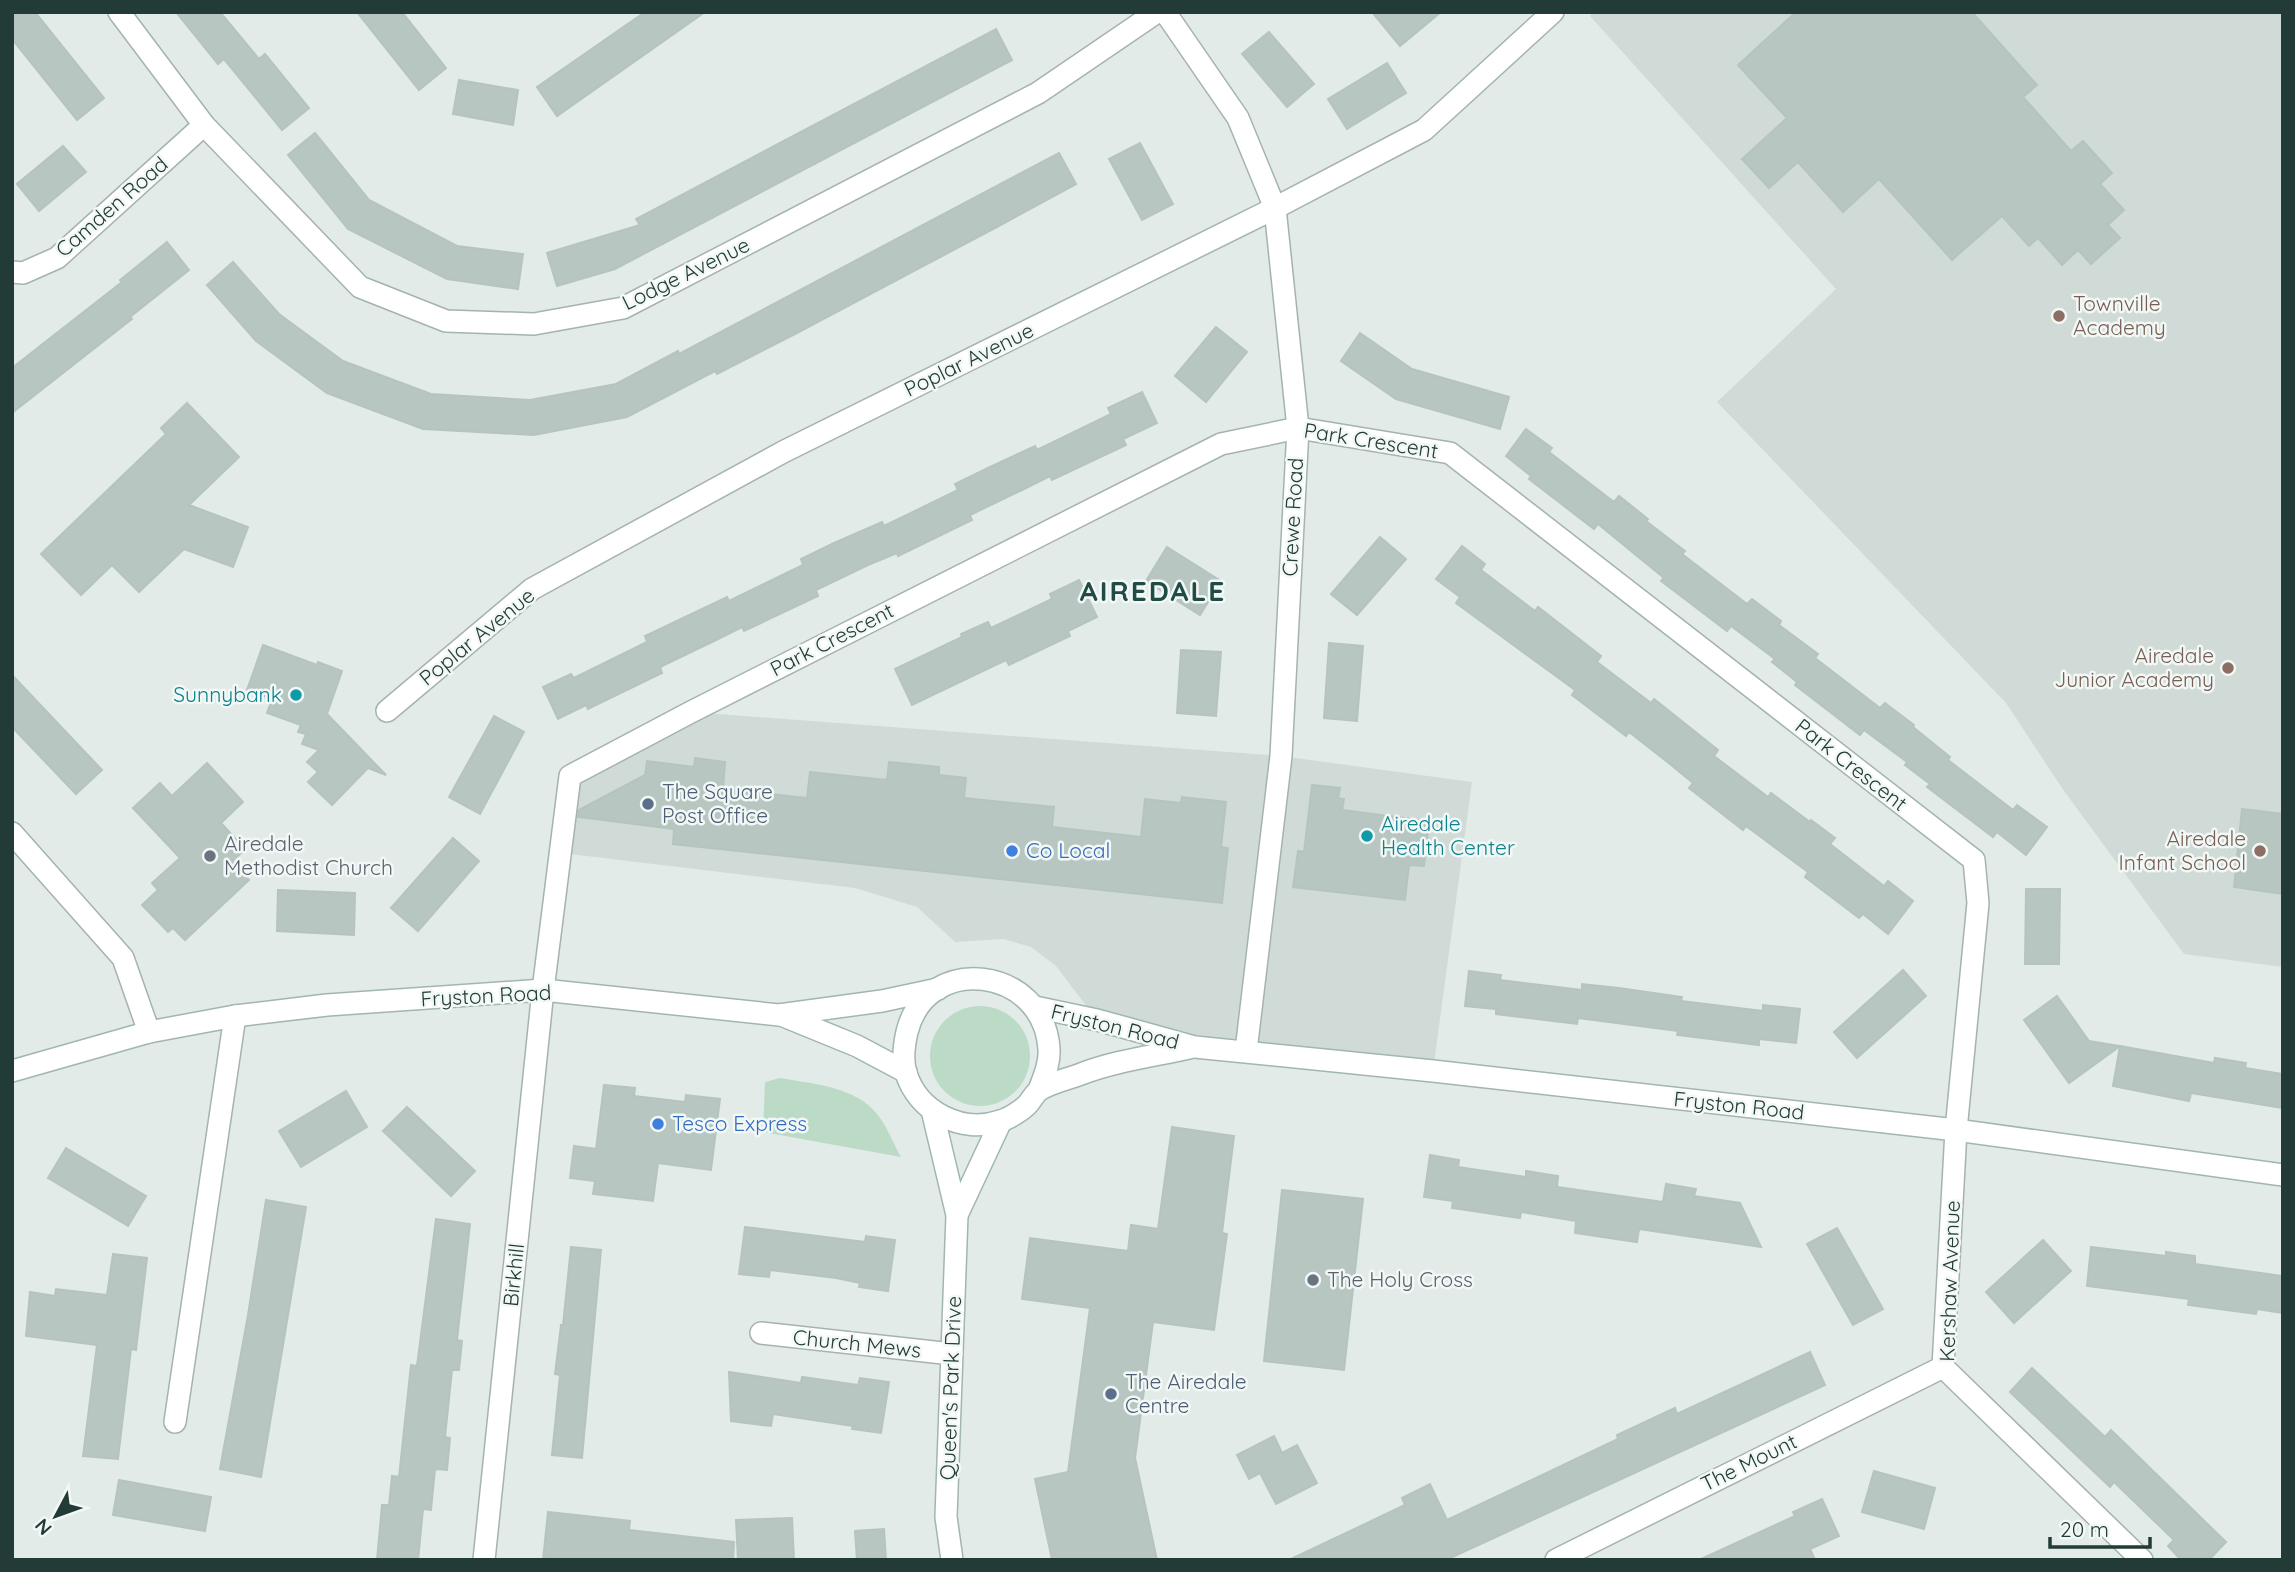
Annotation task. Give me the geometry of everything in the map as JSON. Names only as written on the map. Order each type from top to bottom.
[{"type":"street","name":"Lodge Avenue","points":[[119,12],[204,125],[360,287],[446,321],[534,324],[623,308],[1038,93],[1157,12]]},
{"type":"street","name":"Crewe Road","points":[[1165,12],[1238,118],[1275,208],[1298,428],[1281,755],[1246,1051]]},
{"type":"street","name":"Poplar Avenue","points":[[387,711],[532,589],[783,452],[1275,208],[1424,130],[1553,12]]},
{"type":"street","name":"Camden Road","points":[[12,272],[23,273],[57,258],[204,125]]},
{"type":"street","name":"Park Crescent","points":[[543,990],[570,776],[1221,444],[1298,428],[1450,453],[1974,860],[1978,903],[1955,1130]]},
{"type":"street","points":[[12,833],[123,958],[149,1032]]},
{"type":"street","name":"Fryston Road","points":[[12,1071],[149,1032],[234,1016],[327,1004],[543,990],[779,1014],[881,1001],[938,989],[960,979],[986,978],[1009,986],[1035,1007],[1045,1026],[1049,1051],[1047,1070],[1039,1090],[1025,1107],[1001,1121]]},
{"type":"street","name":"Fryston Road","points":[[906,1072],[903,1046],[910,1021],[924,1000],[938,989]]},
{"type":"street","name":"Birkhill","points":[[484,1560],[543,990]]},
{"type":"street","name":"Fryston Road","points":[[1035,1007],[1097,1020],[1195,1047],[1955,1130],[2283,1175]]},
{"type":"street","name":"Fryston Road","points":[[779,1014],[857,1046],[906,1072]]},
{"type":"street","points":[[176,1423],[234,1016]]},
{"type":"street","name":"Fryston Road","points":[[1039,1090],[1095,1068],[1195,1047]]},
{"type":"street","points":[[906,1072],[915,1091],[932,1110],[951,1121],[976,1125],[1001,1121]]},
{"type":"street","name":"Queen's Park Drive","points":[[932,1110],[957,1215],[946,1517],[952,1560]]},
{"type":"street","name":"Queen's Park Drive","points":[[957,1215],[1001,1121]]},
{"type":"street","name":"Kershaw Avenue","points":[[1955,1130],[1943,1367],[2142,1560]]},
{"type":"street","name":"Church Mews","points":[[761,1333],[952,1354]]},
{"type":"street","name":"The Mount","points":[[1556,1560],[1943,1367]]},
{"type":"shaded area","points":[[1593,12],[2283,12],[2283,967],[2184,954],[2064,791],[2006,703],[1717,402],[1836,289],[1590,16]]},
{"type":"shaded area","points":[[691,712],[1281,756],[1472,782],[1433,1071],[1246,1051],[1097,1020],[1056,966],[1031,947],[1003,939],[955,942],[917,907],[855,888],[561,853],[570,776]]},
{"type":"green space","points":[[980,1006],[999,1009],[1016,1020],[1027,1037],[1030,1056],[1027,1075],[1016,1092],[999,1103],[980,1106],[961,1103],[944,1092],[933,1075],[930,1056],[933,1037],[944,1020],[961,1009]]},
{"type":"green space","points":[[780,1078],[832,1088],[857,1097],[881,1119],[901,1157],[763,1132],[765,1082]]},
{"type":"building","points":[[12,12],[35,12],[104,98],[77,120],[12,39]]},
{"type":"building","points":[[176,12],[220,12],[259,59],[265,54],[309,108],[282,130],[224,59],[218,64]]},
{"type":"building","points":[[357,12],[402,12],[446,68],[419,90]]},
{"type":"building","points":[[645,12],[705,12],[557,116],[537,87]]},
{"type":"building","points":[[1372,12],[1441,12],[1400,46]]},
{"type":"building","points":[[1796,12],[1972,12],[2037,85],[2023,97],[2071,151],[2083,141],[2112,173],[2100,184],[2124,210],[2108,225],[2120,238],[2091,264],[2078,250],[2062,265],[2038,238],[2029,246],[2002,216],[1952,260],[1879,179],[1843,212],[1798,162],[1769,188],[1742,159],[1787,118],[1738,65]]},
{"type":"building","points":[[996,29],[1012,60],[615,269],[557,286],[547,253],[640,225],[636,219]]},
{"type":"building","points":[[1269,32],[1314,84],[1287,107],[1242,54]]},
{"type":"building","points":[[1387,63],[1406,93],[1347,129],[1328,99]]},
{"type":"building","points":[[459,80],[518,90],[513,125],[453,114]]},
{"type":"building","points":[[315,133],[369,200],[457,246],[523,254],[518,289],[447,279],[348,229],[288,155]]},
{"type":"building","points":[[1140,143],[1173,204],[1142,220],[1109,159]]},
{"type":"building","points":[[63,146],[86,172],[39,211],[17,184]]},
{"type":"building","points":[[1059,153],[1076,184],[995,228],[795,334],[717,374],[715,371],[627,417],[534,435],[423,429],[327,393],[256,341],[207,285],[233,262],[279,314],[343,361],[431,394],[530,400],[616,384],[678,351],[679,354]]},
{"type":"building","points":[[167,242],[189,270],[130,317],[132,319],[12,413],[12,368],[122,282],[120,280]]},
{"type":"building","points":[[1216,327],[1247,352],[1206,402],[1175,376]]},
{"type":"building","points":[[1360,333],[1412,369],[1509,397],[1500,429],[1396,399],[1341,361]]},
{"type":"building","points":[[1142,392],[1157,423],[1123,439],[1126,445],[1052,480],[1050,476],[970,515],[972,520],[898,556],[897,553],[868,565],[816,590],[818,596],[744,631],[742,627],[660,667],[662,673],[588,709],[586,705],[558,719],[543,687],[571,674],[574,678],[647,642],[645,636],[727,597],[729,601],[803,565],[801,559],[834,543],[882,522],[884,526],[958,490],[955,484],[1035,446],[1037,450],[1111,414],[1108,408]]},
{"type":"building","points":[[187,403],[239,457],[189,505],[248,527],[233,567],[184,549],[139,592],[112,565],[81,595],[41,554],[166,434],[161,428]]},
{"type":"building","points":[[1526,429],[1552,448],[1549,452],[1614,502],[1619,496],[1685,551],[1682,554],[1747,604],[1752,599],[1781,621],[1779,625],[1818,654],[1815,658],[1880,708],[1885,703],[1914,725],[1913,727],[1950,757],[1948,760],[2013,810],[2017,805],[2047,827],[2026,855],[1997,832],[1993,837],[1927,787],[1930,784],[1905,765],[1907,762],[1864,730],[1860,735],[1795,685],[1797,682],[1772,662],[1775,659],[1731,626],[1727,631],[1661,581],[1664,578],[1598,524],[1594,529],[1529,479],[1531,476],[1506,456]]},
{"type":"building","points":[[1380,537],[1406,559],[1357,615],[1331,594]]},
{"type":"building","points":[[1462,546],[1485,564],[1481,570],[1535,611],[1538,607],[1601,656],[1597,662],[1651,703],[1654,699],[1718,750],[1714,756],[1768,797],[1771,793],[1810,822],[1811,820],[1835,838],[1830,844],[1884,886],[1888,881],[1913,901],[1888,934],[1863,914],[1859,918],[1805,877],[1808,872],[1746,826],[1743,830],[1689,788],[1693,783],[1670,764],[1629,732],[1626,736],[1572,695],[1575,690],[1456,603],[1460,597],[1436,579]]},
{"type":"building","points":[[1167,547],[1221,581],[1200,615],[1146,581]]},
{"type":"building","points":[[1079,580],[1097,617],[1068,631],[1070,636],[1009,665],[1006,660],[912,705],[895,669],[962,637],[961,634],[988,622],[991,628],[1052,599],[1050,594]]},
{"type":"building","points":[[1329,643],[1363,646],[1357,721],[1324,718]]},
{"type":"building","points":[[263,645],[317,665],[318,662],[342,671],[327,714],[386,775],[368,768],[332,805],[308,782],[318,772],[307,762],[319,750],[302,744],[306,734],[298,732],[301,725],[267,713],[272,699],[247,690]]},
{"type":"building","points":[[1181,650],[1221,652],[1216,716],[1177,713]]},
{"type":"building","points":[[12,675],[102,770],[76,794],[12,727]]},
{"type":"building","points":[[494,716],[524,732],[480,814],[449,797]]},
{"type":"building","points":[[695,758],[725,762],[723,789],[807,798],[810,772],[887,780],[889,762],[939,767],[939,775],[966,778],[964,798],[1054,807],[1052,827],[1141,837],[1145,799],[1181,803],[1182,797],[1226,802],[1221,847],[1228,848],[1222,903],[673,844],[674,829],[578,817],[579,810],[645,775],[647,761],[694,767]]},
{"type":"building","name":"Airedale Methodist Church","points":[[207,763],[243,802],[221,823],[245,849],[232,862],[249,880],[185,940],[173,928],[168,932],[142,905],[158,890],[152,883],[180,858],[133,808],[160,783],[172,796]]},
{"type":"building","name":"Airedale Health Center","points":[[1312,785],[1340,788],[1338,798],[1344,799],[1342,810],[1429,821],[1424,866],[1409,865],[1405,900],[1293,887],[1298,851],[1304,852]]},
{"type":"building","name":"Airedale Infant School","points":[[2242,809],[2283,814],[2283,894],[2234,887]]},
{"type":"building","points":[[453,838],[479,861],[418,931],[391,908]]},
{"type":"building","points":[[2026,889],[2060,889],[2059,964],[2025,964]]},
{"type":"building","points":[[278,890],[355,893],[354,935],[277,931]]},
{"type":"building","points":[[1903,970],[1926,996],[1857,1058],[1834,1032]]},
{"type":"building","points":[[1469,971],[1501,975],[1500,980],[1582,990],[1582,984],[1619,988],[1682,997],[1681,1001],[1763,1011],[1763,1005],[1800,1009],[1796,1043],[1759,1039],[1759,1045],[1677,1035],[1678,1031],[1578,1018],[1577,1024],[1496,1014],[1496,1009],[1465,1006]]},
{"type":"building","points":[[2057,996],[2089,1041],[2120,1046],[2069,1083],[2024,1020]]},
{"type":"building","points":[[2120,1046],[2214,1063],[2215,1058],[2246,1063],[2245,1068],[2283,1074],[2283,1108],[2191,1093],[2189,1101],[2113,1086]]},
{"type":"building","name":"Tesco Express","points":[[604,1085],[635,1088],[634,1096],[685,1102],[686,1095],[720,1099],[711,1170],[658,1163],[653,1201],[593,1194],[595,1181],[570,1178],[574,1146],[596,1149]]},
{"type":"building","points":[[346,1091],[367,1127],[301,1167],[279,1131]]},
{"type":"building","points":[[407,1107],[475,1171],[451,1196],[383,1131]]},
{"type":"building","name":"The Airedale Centre","points":[[1172,1127],[1234,1136],[1222,1233],[1227,1234],[1214,1330],[1153,1322],[1135,1458],[1157,1560],[1052,1560],[1035,1479],[1068,1472],[1090,1308],[1022,1299],[1030,1238],[1128,1251],[1131,1225],[1158,1229]]},
{"type":"building","points":[[66,1148],[146,1196],[128,1226],[48,1178]]},
{"type":"building","points":[[1430,1155],[1459,1160],[1458,1167],[1526,1177],[1526,1171],[1558,1176],[1557,1187],[1663,1202],[1666,1184],[1696,1189],[1694,1196],[1740,1203],[1761,1247],[1639,1229],[1637,1242],[1575,1233],[1576,1221],[1521,1212],[1520,1218],[1452,1208],[1453,1201],[1424,1197]]},
{"type":"building","name":"The Holy Cross","points":[[1282,1190],[1363,1199],[1344,1370],[1264,1361]]},
{"type":"building","points":[[266,1200],[306,1207],[261,1477],[220,1469]]},
{"type":"building","points":[[436,1219],[470,1224],[457,1340],[462,1341],[459,1370],[452,1370],[445,1437],[450,1438],[447,1470],[435,1469],[431,1510],[423,1509],[418,1560],[377,1560],[382,1505],[389,1505],[392,1476],[399,1477],[411,1365],[417,1366]]},
{"type":"building","points":[[745,1227],[865,1242],[866,1236],[895,1240],[888,1291],[859,1287],[860,1283],[836,1278],[770,1270],[769,1277],[739,1274]]},
{"type":"building","points":[[1837,1228],[1883,1309],[1853,1325],[1807,1244]]},
{"type":"building","points":[[2043,1240],[2071,1271],[2014,1323],[1986,1292]]},
{"type":"building","points":[[571,1247],[601,1250],[582,1458],[552,1455],[560,1375],[555,1374]]},
{"type":"building","points":[[2091,1247],[2166,1256],[2166,1252],[2195,1256],[2195,1264],[2283,1276],[2283,1313],[2257,1309],[2256,1314],[2188,1305],[2189,1299],[2087,1286]]},
{"type":"building","points":[[113,1254],[147,1258],[136,1350],[131,1349],[118,1459],[83,1456],[97,1345],[26,1336],[30,1292],[55,1296],[56,1289],[107,1295]]},
{"type":"building","points":[[1810,1352],[1825,1385],[1446,1560],[1289,1560],[1405,1505],[1402,1498],[1430,1484],[1447,1520],[1618,1439],[1617,1435],[1675,1408],[1677,1414]]},
{"type":"building","points":[[2032,1368],[2105,1437],[2111,1430],[2226,1542],[2209,1560],[2181,1560],[2168,1546],[2174,1540],[2114,1482],[2110,1487],[2010,1392]]},
{"type":"building","points":[[729,1372],[801,1383],[802,1377],[858,1385],[860,1378],[889,1382],[881,1433],[773,1414],[771,1426],[731,1421]]},
{"type":"building","points":[[1274,1436],[1282,1453],[1297,1445],[1317,1483],[1276,1504],[1260,1473],[1249,1479],[1237,1455]]},
{"type":"building","points":[[1874,1471],[1935,1488],[1924,1529],[1862,1512]]},
{"type":"building","points":[[119,1480],[211,1497],[205,1531],[113,1515]]},
{"type":"building","points":[[1822,1499],[1839,1536],[1810,1549],[1815,1560],[1699,1560],[1795,1516],[1793,1512]]},
{"type":"building","points":[[548,1512],[630,1521],[629,1530],[734,1542],[733,1560],[543,1560]]},
{"type":"building","points":[[792,1518],[794,1560],[738,1560],[736,1520]]},
{"type":"building","points":[[884,1529],[886,1560],[857,1560],[855,1531]]},
{"type":"place","name":"Townville Academy","points":[[2059,316]]},
{"type":"place","name":"Airedale Junior Academy","points":[[2228,668]]},
{"type":"place","name":"Sunnybank","points":[[296,695]]},
{"type":"place","name":"The Square Post Office","points":[[648,804]]},
{"type":"place","name":"Airedale Health Center","points":[[1367,836]]},
{"type":"place","name":"Co Local","points":[[1012,851]]},
{"type":"place","name":"Airedale Infant School","points":[[2260,851]]},
{"type":"place","name":"Airedale Methodist Church","points":[[210,856]]},
{"type":"place","name":"Tesco Express","points":[[658,1124]]},
{"type":"place","name":"The Holy Cross","points":[[1313,1280]]},
{"type":"place","name":"The Airedale Centre","points":[[1111,1394]]},
{"type":"district","name":"AIREDALE","points":[[1153,591]]}]
